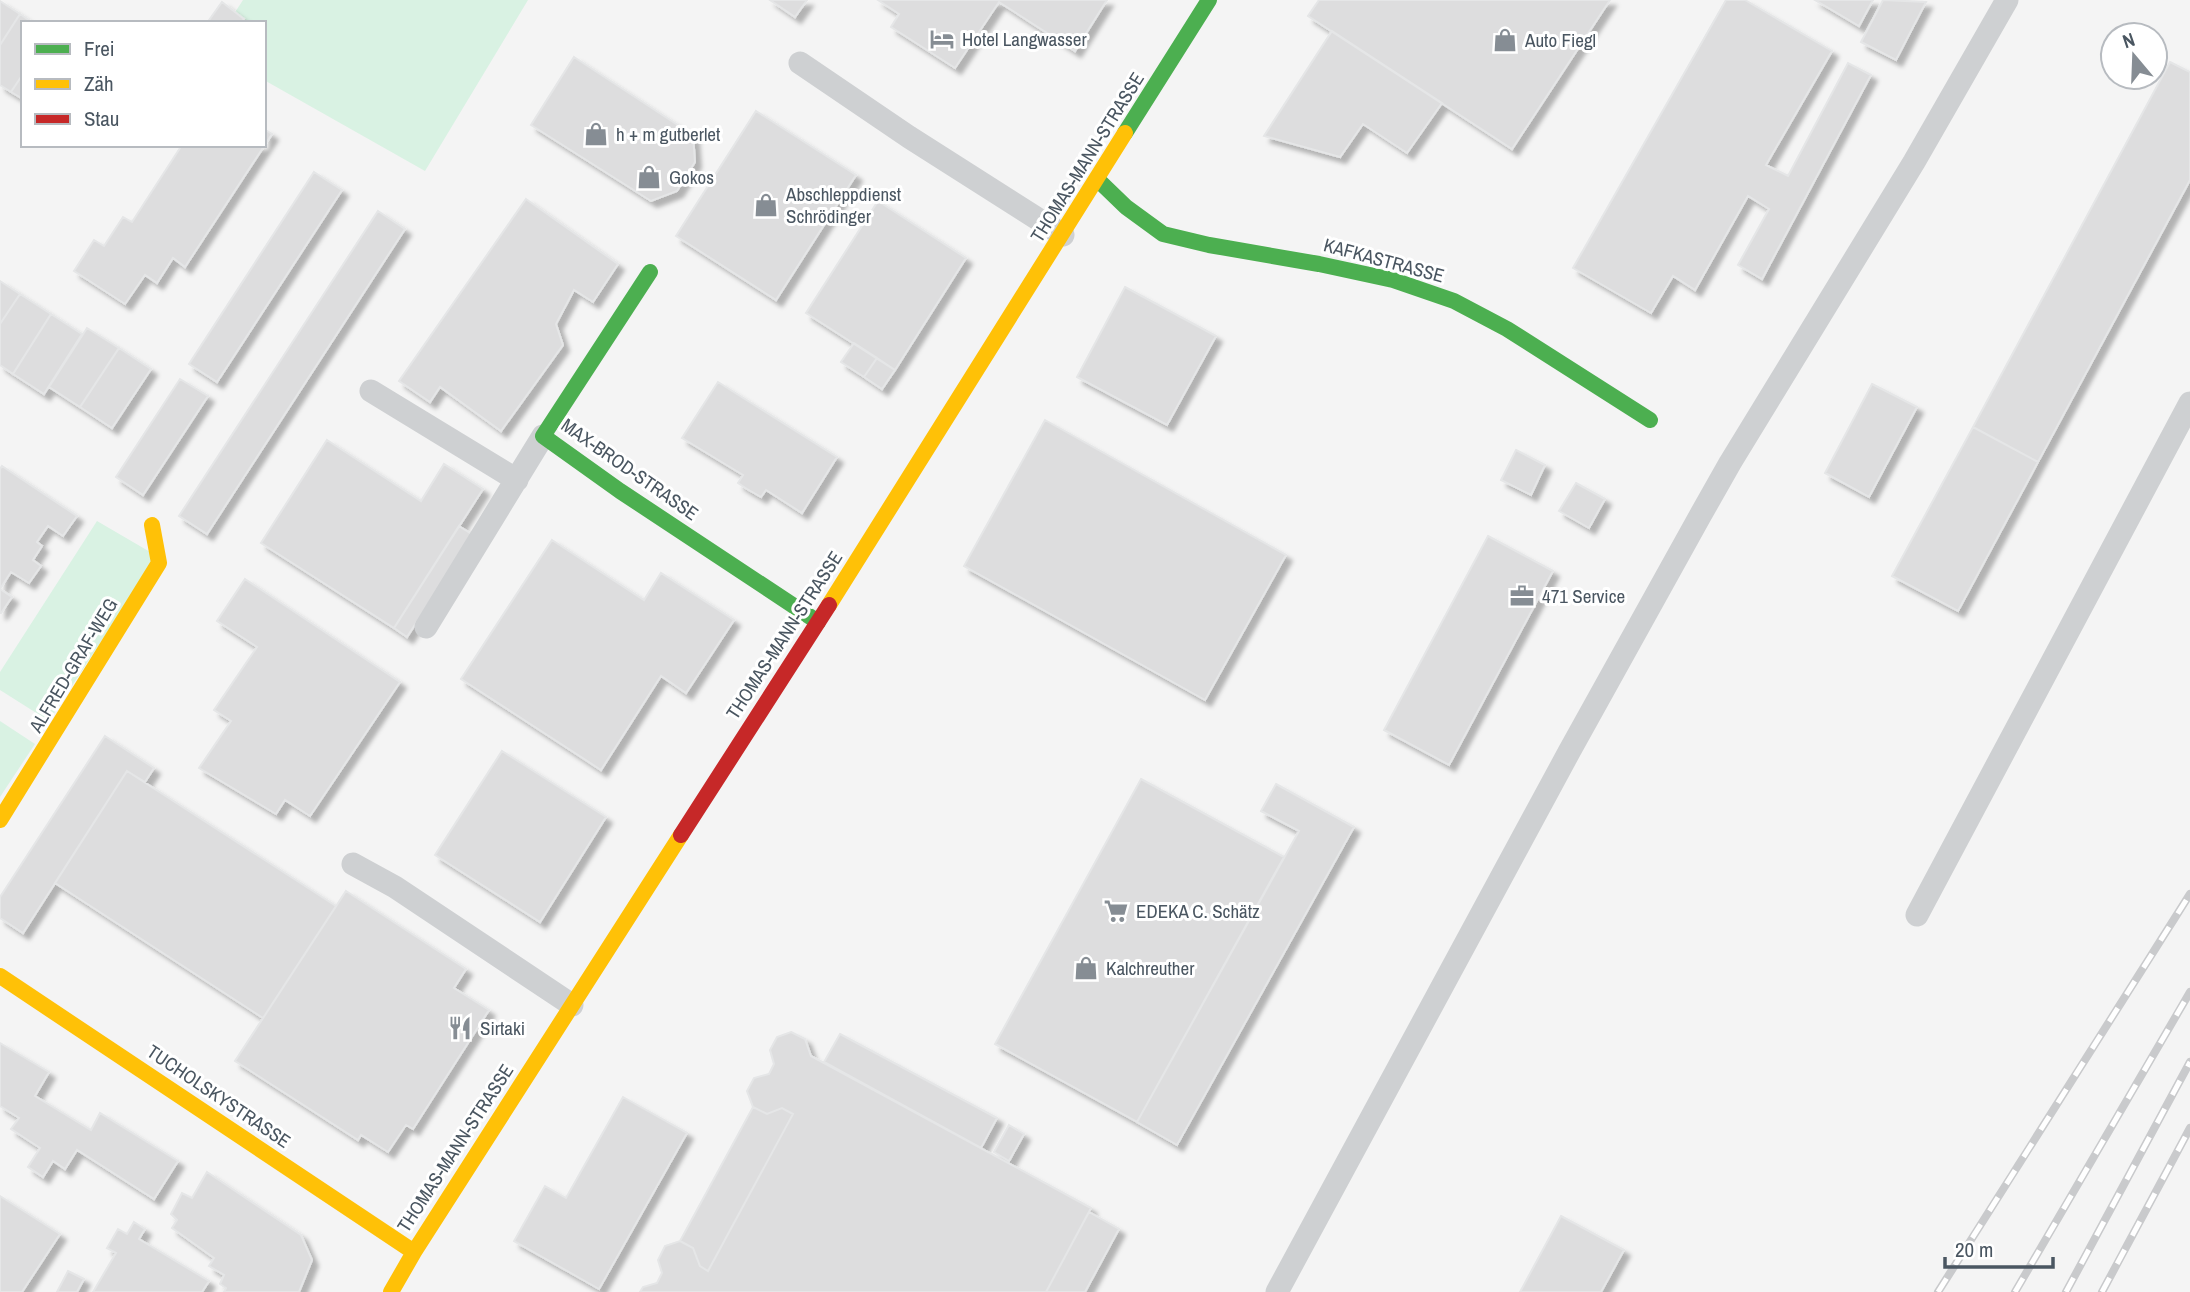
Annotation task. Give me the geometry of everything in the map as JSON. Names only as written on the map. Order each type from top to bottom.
[{"type":"street","name":"THOMAS-MANN-STRASSE","points":[[391,1292],[1063,235],[1206,1]]},
{"type":"street","name":"KAFKASTRASSE","points":[[1097,179],[1126,207],[1163,234],[1393,280],[1454,300],[1507,329],[1650,420]]},
{"type":"street","name":"MAX-BROD-STRASSE","points":[[650,272],[543,436],[620,491],[818,622]]},
{"type":"street","name":"ALFRED-GRAF-WEG","points":[[0,820],[159,563],[152,525]]},
{"type":"street","name":"TUCHOLSKYSTRASSE","points":[[0,976],[414,1252]]},
{"type":"lane","points":[[1277,1292],[1575,741],[1718,484],[1914,162],[2007,0]]},
{"type":"lane","points":[[800,63],[909,137],[1063,235]]},
{"type":"lane","points":[[371,391],[517,480]]},
{"type":"lane","points":[[1917,915],[2190,402]]},
{"type":"lane","points":[[426,628],[543,436]]},
{"type":"lane","points":[[353,864],[395,887],[572,1005]]},
{"type":"green space","points":[[243,0],[528,0],[425,171],[266,81],[266,21],[229,21]]},
{"type":"green space","points":[[97,521],[157,556],[49,721],[0,690],[0,672]]},
{"type":"green space","points":[[0,721],[35,744],[0,797]]},
{"type":"building","points":[[770,0],[807,0],[795,17]]},
{"type":"building","name":"Hotel Langwasser","points":[[878,0],[1107,0],[1075,51],[999,2],[955,68],[891,27],[899,14]]},
{"type":"building","points":[[1319,0],[1610,0],[1512,149],[1308,16]]},
{"type":"building","points":[[1726,0],[1745,0],[1832,51],[1766,165],[1788,176],[1848,63],[1871,75],[1762,279],[1738,265],[1769,209],[1748,196],[1695,290],[1673,276],[1651,313],[1573,268]]},
{"type":"building","points":[[1815,0],[1873,0],[1859,26]]},
{"type":"building","points":[[1883,0],[1926,2],[1896,60],[1861,42]]},
{"type":"building","points":[[0,1],[20,14],[0,45]]},
{"type":"building","points":[[222,2],[244,19],[242,21],[208,21]]},
{"type":"building","points":[[20,14],[30,21],[21,21],[21,77],[11,92],[0,85],[0,45]]},
{"type":"building","points":[[1332,31],[1442,103],[1407,153],[1363,124],[1340,157],[1264,136]]},
{"type":"building","points":[[574,57],[693,135],[695,162],[677,191],[651,201],[531,125]]},
{"type":"building","points":[[2169,64],[2190,72],[2190,180],[2038,462],[1973,427],[2154,91],[2169,91]]},
{"type":"building","points":[[21,77],[21,98],[11,92]]},
{"type":"building","name":"Abschleppdienst Schrödinger","points":[[756,111],[856,175],[776,300],[676,236]]},
{"type":"building","points":[[266,130],[272,134],[266,143]]},
{"type":"building","points":[[181,147],[263,147],[185,267],[173,258],[157,283],[145,275],[125,304],[74,271],[94,240],[104,246],[123,217],[132,222]]},
{"type":"building","points":[[314,172],[342,190],[217,382],[189,364]]},
{"type":"building","points":[[526,199],[618,264],[593,302],[574,290],[556,324],[563,345],[501,431],[440,387],[430,402],[399,381]]},
{"type":"building","points":[[878,201],[966,258],[895,370],[806,313]]},
{"type":"building","points":[[378,211],[405,229],[207,534],[179,516]]},
{"type":"building","points":[[0,281],[20,294],[0,324]]},
{"type":"building","points":[[1125,287],[1216,336],[1167,425],[1077,377]]},
{"type":"building","points":[[20,294],[51,314],[13,374],[0,365],[0,324]]},
{"type":"building","points":[[51,314],[82,334],[44,394],[13,374]]},
{"type":"building","points":[[87,328],[119,348],[80,407],[49,387]]},
{"type":"building","points":[[854,343],[877,358],[864,377],[841,362]]},
{"type":"building","points":[[119,348],[151,369],[112,428],[80,407]]},
{"type":"building","points":[[877,358],[895,370],[882,389],[864,377]]},
{"type":"building","points":[[180,379],[208,396],[143,495],[116,477]]},
{"type":"building","points":[[718,382],[837,457],[802,513],[766,490],[761,497],[747,489],[738,483],[743,475],[682,438]]},
{"type":"building","points":[[1872,384],[1917,407],[1869,497],[1825,473]]},
{"type":"building","points":[[1045,420],[1286,555],[1205,700],[964,566]]},
{"type":"building","points":[[1973,427],[2038,462],[1958,611],[1892,576]]},
{"type":"building","points":[[327,440],[421,501],[444,464],[483,489],[394,628],[261,543]]},
{"type":"building","points":[[1516,450],[1545,465],[1531,495],[1501,480]]},
{"type":"building","points":[[2,466],[77,516],[63,536],[48,526],[37,542],[42,546],[33,560],[41,566],[29,583],[11,572],[0,589]]},
{"type":"building","points":[[1576,483],[1605,499],[1589,528],[1559,511]]},
{"type":"building","points":[[459,526],[473,535],[407,637],[394,628]]},
{"type":"building","points":[[1488,536],[1553,571],[1449,765],[1384,730]]},
{"type":"building","points":[[552,540],[644,600],[661,573],[734,620],[686,693],[661,676],[601,770],[461,679]]},
{"type":"building","points":[[245,579],[400,682],[310,816],[285,800],[276,814],[199,768],[231,721],[214,710],[257,647],[217,621]]},
{"type":"building","points":[[0,589],[12,597],[1,613],[0,613]]},
{"type":"building","points":[[105,736],[154,768],[145,782],[127,771],[23,933],[0,918],[0,897]]},
{"type":"building","points":[[502,751],[606,817],[540,922],[435,855]]},
{"type":"building","points":[[127,771],[336,906],[263,1018],[55,883]]},
{"type":"building","points":[[1141,779],[1284,857],[1137,1122],[995,1044]]},
{"type":"building","points":[[1276,784],[1354,827],[1177,1145],[1137,1122],[1299,831],[1261,811]]},
{"type":"building","points":[[346,891],[466,969],[454,988],[489,1010],[413,1129],[406,1125],[388,1152],[361,1135],[358,1140],[235,1061]]},
{"type":"building","points":[[791,1032],[805,1039],[811,1056],[1091,1208],[1046,1292],[640,1292],[643,1287],[657,1283],[662,1273],[658,1260],[665,1246],[680,1241],[693,1248],[700,1266],[708,1271],[793,1114],[782,1108],[767,1114],[753,1107],[747,1091],[754,1078],[769,1074],[774,1064],[770,1050],[777,1037]]},
{"type":"building","points":[[840,1034],[997,1118],[981,1148],[824,1062]]},
{"type":"building","points":[[0,1043],[49,1072],[35,1096],[91,1130],[100,1113],[178,1161],[154,1199],[77,1150],[65,1169],[53,1161],[43,1177],[28,1167],[40,1148],[11,1129],[19,1118],[0,1106]]},
{"type":"building","points":[[623,1097],[687,1133],[599,1289],[514,1241],[545,1186],[566,1198]]},
{"type":"building","points":[[753,1107],[767,1114],[782,1108],[793,1114],[708,1271],[700,1266],[693,1248],[680,1241]]},
{"type":"building","points":[[1009,1125],[1024,1134],[1009,1161],[994,1152]]},
{"type":"building","points":[[207,1172],[301,1235],[312,1260],[299,1292],[224,1292],[226,1288],[220,1284],[224,1275],[209,1266],[214,1258],[172,1228],[177,1220],[171,1214],[182,1193],[192,1198]]},
{"type":"building","points":[[0,1196],[60,1234],[22,1292],[0,1292]]},
{"type":"building","points":[[1089,1212],[1119,1229],[1085,1292],[1046,1292]]},
{"type":"building","points":[[1561,1216],[1624,1250],[1601,1292],[1520,1292]]},
{"type":"building","points":[[134,1222],[145,1229],[139,1239],[209,1281],[202,1292],[93,1292],[116,1253],[107,1248],[118,1229],[127,1234]]},
{"type":"building","points":[[68,1271],[84,1279],[77,1292],[57,1292]]},
{"type":"railway","points":[[1938,1292],[2190,894]]},
{"type":"railway","points":[[2015,1292],[2190,992]]},
{"type":"railway","points":[[2066,1292],[2190,1062]]},
{"type":"railway","points":[[2102,1292],[2190,1128]]},
{"type":"traffic: fast","points":[[1125,133],[1209,0]]},
{"type":"traffic: fast","points":[[1097,179],[1126,207],[1163,234],[1393,280],[1454,301],[1507,329],[1650,420]]},
{"type":"traffic: fast","points":[[650,272],[543,436],[620,491],[818,622]]},
{"type":"traffic: slow","points":[[829,605],[1125,133]]},
{"type":"traffic: slow","points":[[0,820],[159,563],[152,525]]},
{"type":"traffic: slow","points":[[391,1292],[681,835]]},
{"type":"traffic: slow","points":[[0,976],[414,1252]]},
{"type":"traffic: jam","points":[[681,835],[829,605]]},
{"type":"place","name":"Hotel Langwasser","points":[[942,39]]},
{"type":"place","name":"Auto Fiegl","points":[[1505,40]]},
{"type":"place","name":"h + m gutberlet","points":[[596,134]]},
{"type":"place","name":"Gokos","points":[[649,177]]},
{"type":"place","name":"Abschleppdienst Schrödinger","points":[[766,205]]},
{"type":"place","name":"471 Service","points":[[1522,596]]},
{"type":"place","name":"EDEKA C. Schätz","points":[[1116,911]]},
{"type":"place","name":"Kalchreuther","points":[[1086,968]]},
{"type":"place","name":"Sirtaki","points":[[460,1028]]}]
